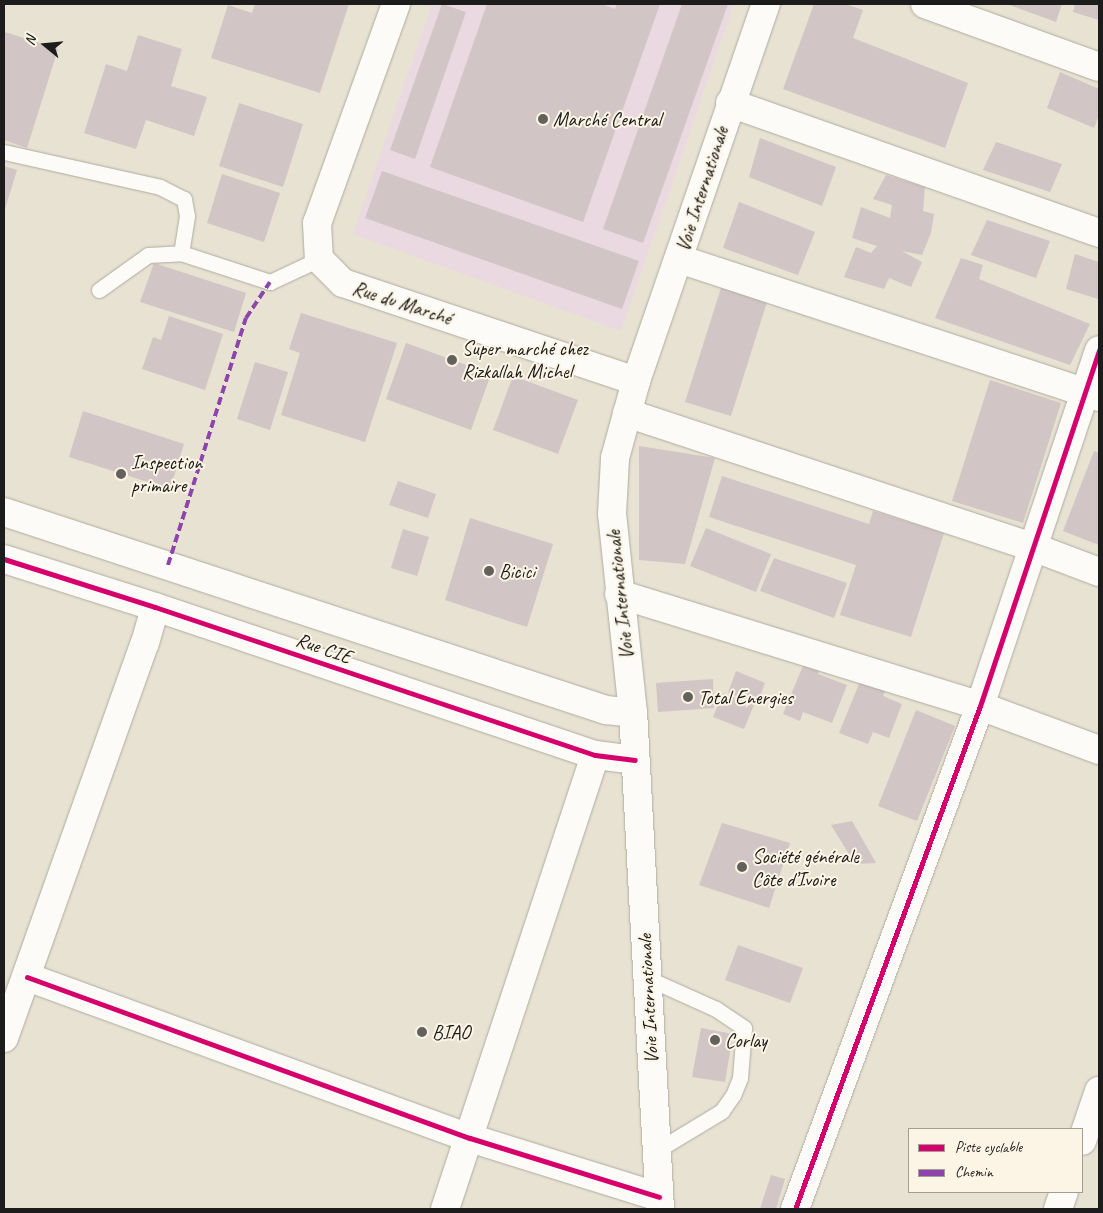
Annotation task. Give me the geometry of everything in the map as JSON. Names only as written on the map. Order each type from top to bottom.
[{"type":"street","points":[[319,259],[317,223],[396,4]]},
{"type":"street","name":"Voie Internationale","points":[[659,1203],[633,713],[612,514],[615,458],[636,381],[766,4]]},
{"type":"street","points":[[925,4],[1099,67]]},
{"type":"street","points":[[730,104],[1099,233]]},
{"type":"street","name":"Rue du Marché","points":[[319,259],[343,283],[636,381]]},
{"type":"street","points":[[679,259],[1092,394]]},
{"type":"street","points":[[795,1209],[980,706],[1033,547],[1092,394],[1099,350]]},
{"type":"street","points":[[627,413],[1033,547],[1099,572]]},
{"type":"street","name":"Rue CIE","points":[[4,512],[606,710],[633,713]]},
{"type":"street","name":"Rue CIE","points":[[4,559],[155,607],[595,755],[635,760]]},
{"type":"street","points":[[619,594],[980,706],[1099,750]]},
{"type":"street","points":[[4,1038],[145,643],[155,607]]},
{"type":"street","points":[[445,1209],[595,755]]},
{"type":"street","points":[[27,977],[470,1138],[659,1203]]},
{"type":"street","points":[[1083,1138],[1099,1091]]},
{"type":"street","points":[[1058,1209],[1064,1193]]},
{"type":"lane","points":[[4,152],[160,187],[184,199],[187,216],[181,253]]},
{"type":"lane","points":[[98,290],[148,255],[181,253],[270,282],[319,259]]},
{"type":"lane","points":[[647,978],[716,1008],[744,1028],[740,1078],[722,1111],[656,1151]]},
{"type":"shaded area","name":"Marché Central","points":[[432,4],[734,4],[621,331],[353,234]]},
{"type":"building","points":[[255,4],[349,4],[320,93],[211,58],[228,5],[252,13]]},
{"type":"building","points":[[442,4],[466,12],[415,159],[390,150]]},
{"type":"building","points":[[487,4],[601,4],[615,9],[617,4],[660,4],[583,222],[430,167]]},
{"type":"building","points":[[682,4],[728,4],[643,243],[603,229]]},
{"type":"building","points":[[814,4],[845,4],[863,10],[853,38],[968,83],[945,148],[783,89]]},
{"type":"building","points":[[1007,4],[1062,4],[1056,22]]},
{"type":"building","points":[[1075,4],[1099,4],[1099,20],[1073,12]]},
{"type":"building","points":[[5,32],[58,49],[27,148],[4,140]]},
{"type":"building","points":[[138,35],[182,49],[171,86],[207,97],[194,136],[146,120],[136,149],[84,133],[106,64],[127,71]]},
{"type":"building","points":[[1060,72],[1099,89],[1099,115],[1094,128],[1047,108]]},
{"type":"building","points":[[239,103],[303,124],[283,187],[219,166]]},
{"type":"building","points":[[760,138],[836,167],[822,206],[749,177]]},
{"type":"building","points":[[996,142],[1062,164],[1050,192],[983,170]]},
{"type":"building","points":[[4,166],[17,170],[4,212]]},
{"type":"building","points":[[382,171],[639,261],[622,309],[365,218]]},
{"type":"building","points":[[222,174],[280,193],[264,242],[207,223]]},
{"type":"building","points":[[886,175],[925,187],[923,211],[934,214],[931,233],[922,255],[902,251],[922,262],[911,287],[889,278],[884,289],[844,277],[856,247],[871,253],[877,246],[852,238],[861,207],[890,218],[892,205],[873,199]]},
{"type":"building","points":[[739,202],[815,232],[798,275],[723,248]]},
{"type":"building","points":[[987,220],[1050,241],[1036,278],[971,255]]},
{"type":"building","points":[[1075,254],[1099,262],[1098,299],[1066,289]]},
{"type":"building","points":[[961,258],[983,265],[979,279],[1090,324],[1070,365],[935,318]]},
{"type":"building","points":[[154,263],[246,293],[234,332],[140,302]]},
{"type":"building","points":[[721,288],[767,302],[731,416],[685,402]]},
{"type":"building","points":[[301,313],[397,343],[365,442],[281,415],[300,353],[289,349]]},
{"type":"building","points":[[169,316],[223,334],[205,390],[142,369],[153,337],[161,340]]},
{"type":"building","points":[[406,343],[491,374],[471,430],[386,399]]},
{"type":"building","points":[[255,362],[288,372],[270,430],[237,419]]},
{"type":"building","points":[[513,376],[578,400],[558,454],[493,430]]},
{"type":"building","points":[[990,380],[1061,403],[1023,523],[952,501]]},
{"type":"building","points":[[83,411],[184,444],[170,489],[69,457]]},
{"type":"building","points":[[639,446],[715,458],[685,564],[639,560]]},
{"type":"building","points":[[1094,451],[1099,453],[1099,545],[1063,531]]},
{"type":"building","points":[[722,476],[869,524],[873,511],[944,533],[911,637],[840,615],[856,565],[709,517]]},
{"type":"building","points":[[398,481],[436,494],[428,518],[389,505]]},
{"type":"building","points":[[470,518],[553,544],[527,627],[445,600]]},
{"type":"building","points":[[706,528],[771,554],[756,592],[690,566]]},
{"type":"building","points":[[403,529],[429,537],[417,576],[391,568]]},
{"type":"building","points":[[774,558],[847,583],[834,618],[760,591]]},
{"type":"building","points":[[805,661],[821,667],[818,674],[847,685],[832,723],[803,712],[800,721],[783,714]]},
{"type":"building","points":[[736,671],[765,683],[757,704],[728,693]]},
{"type":"building","points":[[713,679],[714,708],[658,712],[656,683]]},
{"type":"building","points":[[861,679],[886,689],[883,696],[902,704],[889,738],[873,732],[868,744],[839,733]]},
{"type":"building","points":[[723,693],[754,705],[744,729],[713,717]]},
{"type":"building","points":[[916,710],[955,726],[917,821],[878,806]]},
{"type":"building","points":[[852,821],[876,863],[855,864],[831,825]]},
{"type":"building","points":[[722,823],[790,843],[769,908],[699,885]]},
{"type":"building","points":[[738,945],[803,968],[790,1003],[725,980]]},
{"type":"building","points":[[701,1028],[733,1034],[725,1082],[692,1077]]},
{"type":"building","points":[[771,1175],[785,1179],[776,1209],[760,1209]]},
{"type":"marked path","points":[[168,565],[246,318],[270,282]]},
{"type":"cycle path","points":[[795,1209],[980,706],[1099,350]]},
{"type":"cycle path","points":[[4,559],[155,607],[595,755],[635,760]]},
{"type":"cycle path","points":[[27,977],[470,1138],[659,1197]]},
{"type":"place","name":"Marché Central","points":[[543,119]]},
{"type":"place","name":"Super marché chez Rizkallah Michel","points":[[452,360]]},
{"type":"place","name":"Inspection primaire","points":[[121,474]]},
{"type":"place","name":"Bicici","points":[[489,571]]},
{"type":"place","name":"Total Energies","points":[[688,697]]},
{"type":"place","name":"Société générale Côte d’Ivoire","points":[[742,867]]},
{"type":"place","name":"BIAO","points":[[422,1032]]},
{"type":"place","name":"Corlay","points":[[715,1040]]}]
